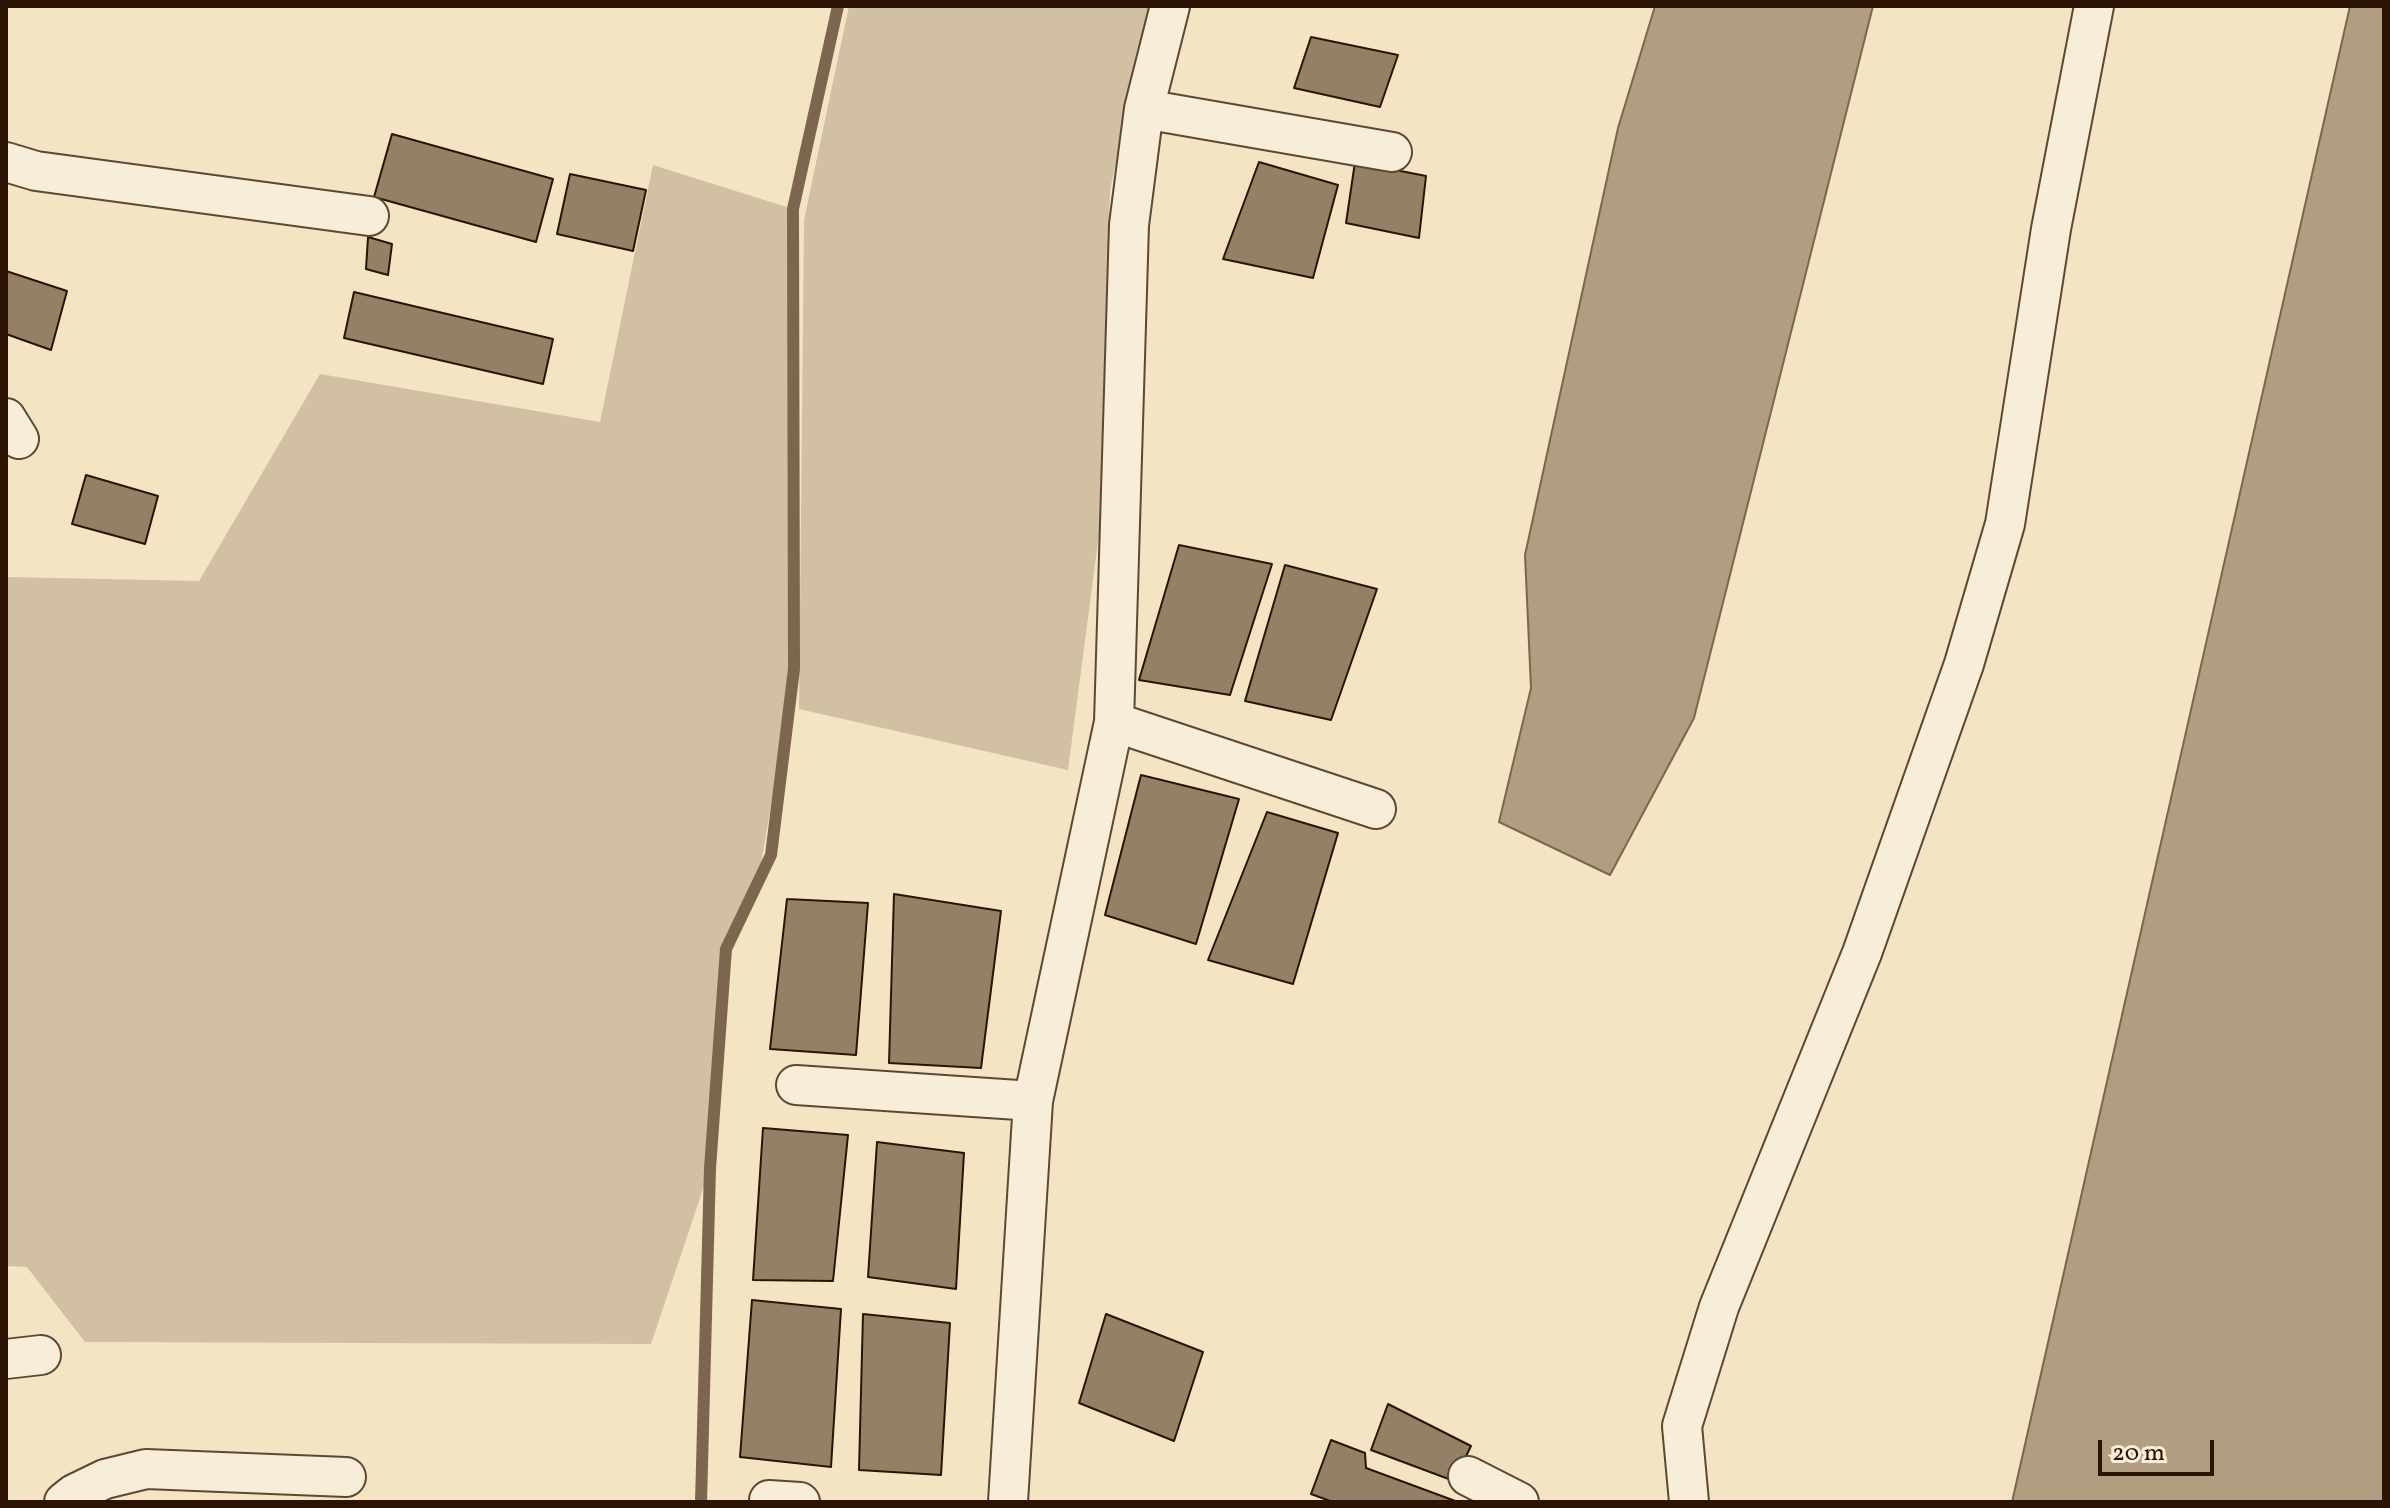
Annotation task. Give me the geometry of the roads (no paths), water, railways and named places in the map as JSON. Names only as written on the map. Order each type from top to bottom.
[{"type":"street","points":[[1008,1502],[1033,1101],[1114,722],[1129,225],[1144,109],[1170,6]]},
{"type":"street","points":[[1689,1502],[1682,1426],[1719,1307],[1862,953],[1964,664],[2005,524],[2051,229],[2094,6]]},
{"type":"street","points":[[1144,109],[1392,152]]},
{"type":"street","points":[[6,162],[58,174],[369,216]]},
{"type":"street","points":[[1114,722],[1376,809]]},
{"type":"street","points":[[796,1085],[1033,1101]]},
{"type":"street","points":[[64,1502],[105,1479],[146,1469],[346,1477]]},
{"type":"street","points":[[1468,1476],[1519,1502]]},
{"type":"waterway","points":[[701,1502],[710,1168],[726,949],[771,855],[794,669],[793,209],[838,6]]}]
